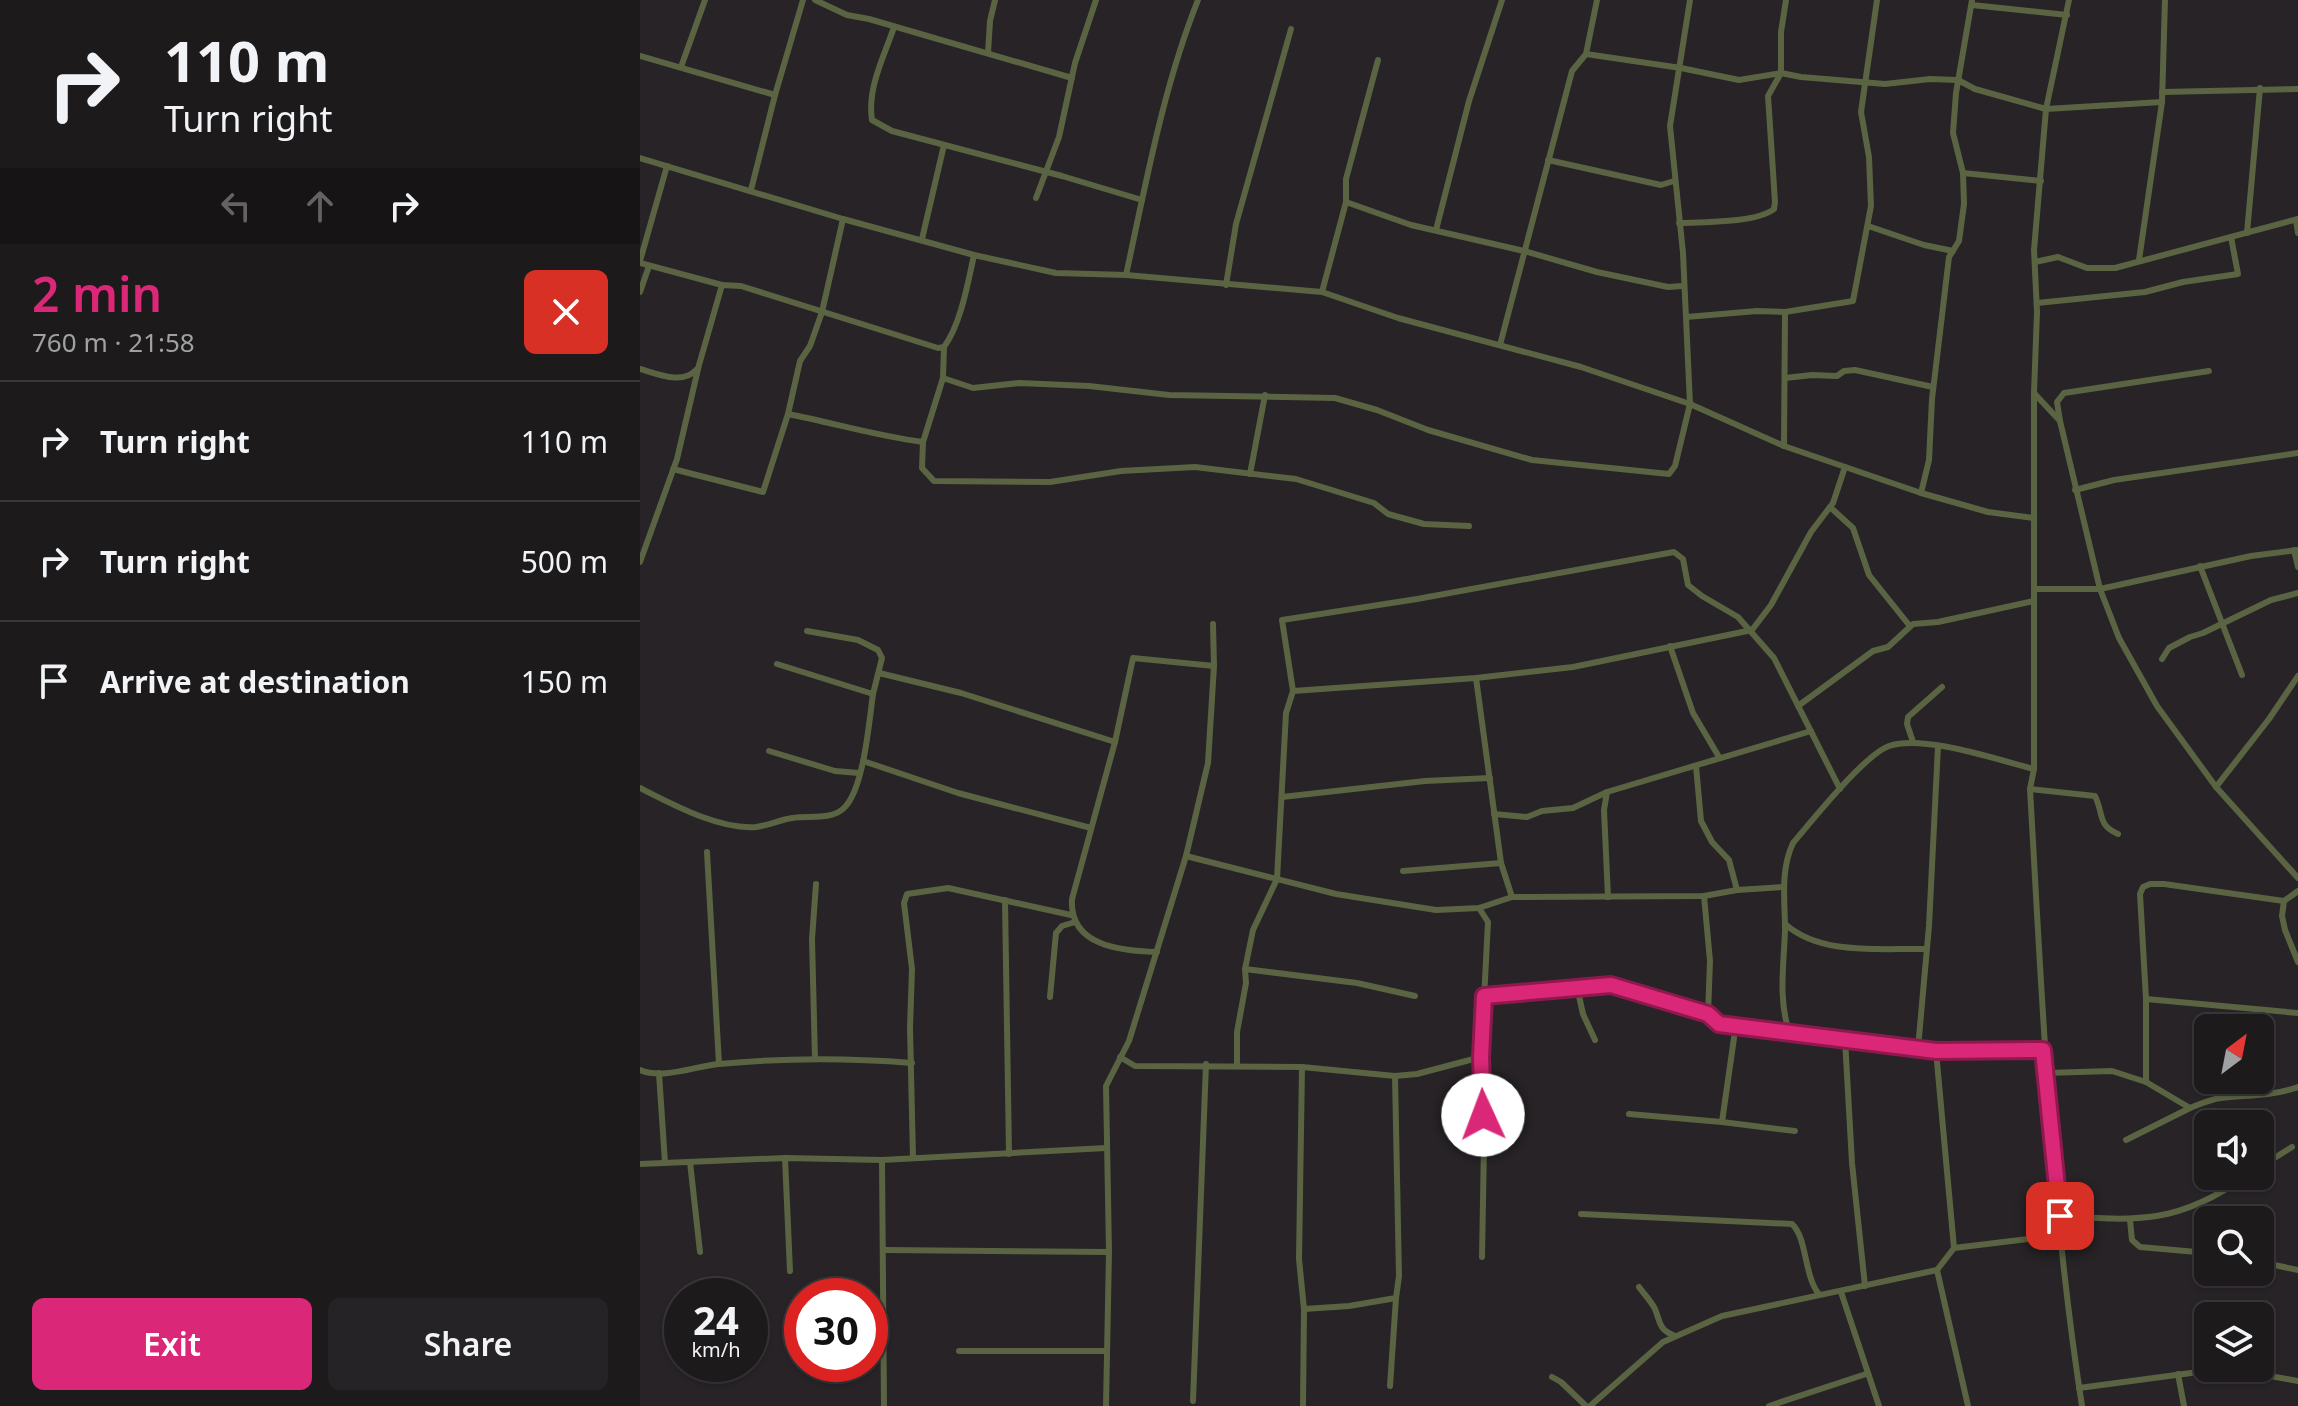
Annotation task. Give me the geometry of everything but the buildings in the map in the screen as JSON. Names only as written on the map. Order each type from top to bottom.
[{"type":"street","points":[[681,67],[705,0]]},
{"type":"street","points":[[751,190],[803,0]]},
{"type":"street","points":[[815,0],[847,15],[1072,78]]},
{"type":"street","points":[[988,53],[995,0]]},
{"type":"street","points":[[1036,198],[1059,137],[1072,78],[1096,0]]},
{"type":"street","points":[[1126,275],[1181,44],[1198,0]]},
{"type":"street","points":[[1436,230],[1469,101],[1502,0]]},
{"type":"street","points":[[1500,345],[1572,71],[1586,54],[1597,0]]},
{"type":"street","points":[[943,378],[973,388],[1019,383],[1089,386],[1169,395],[1335,398],[1428,430],[1532,460],[1663,475],[1673,471],[1690,404],[1670,126],[1690,0]]},
{"type":"street","points":[[1679,223],[1732,219],[1774,209],[1768,96],[1781,73],[1781,32],[1786,0]]},
{"type":"street","points":[[1686,317],[1757,311],[1785,312],[1853,301],[1868,226],[1871,193],[1869,157],[1861,112],[1877,0]]},
{"type":"street","points":[[2069,0],[2046,109],[2035,262],[2034,769],[2030,789],[2043,1050],[2067,1304],[2082,1406]]},
{"type":"street","points":[[2139,260],[2162,102],[2165,0]]},
{"type":"street","points":[[1921,493],[1929,460],[1933,387],[1949,257],[1959,241],[1964,204],[1963,173],[1953,133],[1958,80],[1972,3],[2067,15]]},
{"type":"street","points":[[894,27],[874,82],[872,120],[892,131],[1142,200]]},
{"type":"street","points":[[1226,285],[1236,224],[1291,29]]},
{"type":"street","points":[[1586,54],[1739,80],[1781,73],[1885,84],[1930,79],[1958,80],[1975,89],[2046,109],[2162,102]]},
{"type":"street","points":[[640,56],[775,95]]},
{"type":"street","points":[[1322,292],[1346,202],[1346,179],[1378,60]]},
{"type":"street","points":[[2247,233],[2260,88]]},
{"type":"street","points":[[2162,92],[2298,89]]},
{"type":"street","points":[[922,239],[944,145]]},
{"type":"street","points":[[640,158],[843,219],[974,255],[1056,273],[1126,275],[1322,292],[1398,318],[1581,367],[1690,404],[1784,446],[1921,493],[1988,512],[2034,518]]},
{"type":"street","points":[[1548,160],[1661,185],[1674,181]]},
{"type":"street","points":[[667,166],[640,262],[722,285],[741,286],[938,348],[944,347]]},
{"type":"street","points":[[1963,173],[2041,181]]},
{"type":"street","points":[[1346,202],[1411,225],[1524,251],[1612,276],[1668,287],[1683,286]]},
{"type":"street","points":[[673,469],[763,492],[788,414],[800,361],[810,346],[822,312],[843,219]]},
{"type":"street","points":[[2035,262],[2058,257],[2087,268],[2115,268],[2297,220],[2298,233]]},
{"type":"street","points":[[1868,226],[1924,245],[1953,251]]},
{"type":"street","points":[[2037,303],[2145,292],[2183,282],[2238,274],[2231,237]]},
{"type":"street","points":[[974,255],[964,297],[944,347],[943,378],[923,442],[922,468],[934,481],[1050,482],[1121,471],[1195,467],[1296,479],[1374,503],[1388,514],[1424,524],[1469,526]]},
{"type":"street","points":[[640,292],[649,266]]},
{"type":"street","points":[[640,562],[642,548],[673,469],[722,285]]},
{"type":"street","points":[[1784,446],[1785,312]]},
{"type":"street","points":[[640,369],[678,379],[694,373],[699,365]]},
{"type":"street","points":[[1785,378],[1837,376],[1844,371],[1855,370],[1933,387]]},
{"type":"street","points":[[2209,371],[2064,393],[2057,402],[2060,421],[2100,589],[2119,638],[2157,706],[2216,787],[2298,878]]},
{"type":"street","points":[[2034,393],[2060,421]]},
{"type":"street","points":[[1250,474],[1265,395]]},
{"type":"street","points":[[788,414],[885,437],[923,442]]},
{"type":"street","points":[[2075,490],[2114,480],[2298,453]]},
{"type":"street","points":[[1293,691],[1476,678],[1573,667],[1752,630],[1771,605],[1811,532],[1833,503],[1845,467]]},
{"type":"street","points":[[1830,507],[1853,528],[1869,575],[1909,625]]},
{"type":"street","points":[[2034,589],[2100,589],[2200,566],[2296,550],[2298,567]]},
{"type":"street","points":[[1237,1065],[1237,1032],[1246,983],[1245,969],[1257,917],[1277,879],[1286,713],[1293,691],[1282,620],[1674,552],[1683,559],[1688,585],[1738,617],[1774,658],[1840,789]]},
{"type":"street","points":[[2200,566],[2242,675]]},
{"type":"street","points":[[2162,659],[2169,648],[2271,600],[2298,593]]},
{"type":"street","points":[[1798,706],[1873,651],[1888,647],[1909,625],[1938,622],[2034,601]]},
{"type":"street","points":[[1106,1406],[1109,1252],[1106,1086],[1129,1041],[1186,856],[1208,763],[1214,666],[1213,624]]},
{"type":"street","points":[[640,788],[684,810],[736,826],[753,827],[791,818],[817,817],[836,813],[848,803],[863,761],[882,658],[878,650],[858,640],[807,631]]},
{"type":"street","points":[[1670,646],[1693,713],[1719,757]]},
{"type":"street","points":[[1157,952],[1125,951],[1094,940],[1071,915],[1072,899],[1115,742],[1133,658],[1214,666]]},
{"type":"street","points":[[777,664],[873,694]]},
{"type":"street","points":[[879,673],[961,693],[1115,742]]},
{"type":"street","points":[[2216,787],[2298,676]]},
{"type":"street","points":[[1476,678],[1501,863],[1512,897]]},
{"type":"street","points":[[1913,742],[1908,717],[1942,687]]},
{"type":"street","points":[[1494,814],[1527,817],[1542,811],[1573,808],[1607,792],[1811,731]]},
{"type":"street","points":[[1789,1031],[1783,1008],[1783,887],[1793,843],[1840,789],[1877,753],[1889,746],[1913,742],[2034,769]]},
{"type":"street","points":[[1918,1048],[1927,949],[1938,746]]},
{"type":"street","points":[[769,751],[835,771],[859,773]]},
{"type":"street","points":[[863,761],[958,793],[1091,828]]},
{"type":"street","points":[[1696,766],[1701,821],[1712,842],[1729,860],[1737,890]]},
{"type":"street","points":[[1282,797],[1425,781],[1490,778]]},
{"type":"street","points":[[2030,789],[2095,796],[2106,829],[2118,834]]},
{"type":"street","points":[[1607,792],[1604,810],[1608,897]]},
{"type":"street","points":[[707,852],[719,1064]]},
{"type":"street","points":[[1186,856],[1336,894],[1436,910],[1483,907],[1512,897],[1704,896],[1783,887]]},
{"type":"street","points":[[1403,871],[1501,863]]},
{"type":"street","points":[[815,1059],[812,939],[816,884]]},
{"type":"street","points":[[2146,1082],[2146,999],[2140,894],[2143,887],[2164,884],[2284,901],[2298,891]]},
{"type":"street","points":[[913,1158],[912,969],[904,898],[917,890],[948,888],[1071,915]]},
{"type":"street","points":[[1704,896],[1710,961],[1708,1014]]},
{"type":"street","points":[[1005,900],[1009,1154]]},
{"type":"street","points":[[2284,901],[2282,916],[2285,930],[2298,962]]},
{"type":"street","points":[[1482,1257],[1484,1144],[1481,1057],[1486,916],[1483,907]]},
{"type":"street","points":[[1050,997],[1056,933],[1062,926],[1075,922]]},
{"type":"street","points":[[1785,924],[1795,933],[1812,940],[1851,947],[1927,949]]},
{"type":"street","points":[[1245,969],[1357,983],[1415,996]]},
{"type":"street","points":[[1484,996],[1611,985],[1708,1014],[1719,1024],[1936,1051],[2043,1050]]},
{"type":"street","points":[[1577,987],[1583,1014],[1595,1040]]},
{"type":"street","points":[[2146,999],[2298,1013]]},
{"type":"street","points":[[1722,1122],[1736,1024]]},
{"type":"street","points":[[1845,1039],[1852,1163],[1865,1286]]},
{"type":"street","points":[[1552,1377],[1588,1406],[1673,1335],[1722,1316],[1818,1293],[1841,1292],[1937,1270],[1954,1248],[1936,1051]]},
{"type":"street","points":[[1120,1057],[1135,1066],[1206,1064],[1302,1067],[1395,1076],[1417,1074],[1481,1057]]},
{"type":"street","points":[[640,1070],[659,1073],[719,1064],[815,1059],[912,1063]]},
{"type":"street","points":[[1193,1401],[1206,1064]]},
{"type":"street","points":[[1302,1067],[1299,1259],[1304,1309],[1303,1406]]},
{"type":"street","points":[[2046,1073],[2112,1071],[2146,1082],[2190,1108]]},
{"type":"street","points":[[659,1073],[665,1163]]},
{"type":"street","points":[[1390,1386],[1399,1276],[1395,1076]]},
{"type":"street","points":[[2126,1140],[2190,1108],[2218,1098],[2283,1092],[2298,1087]]},
{"type":"street","points":[[1629,1114],[1795,1131]]},
{"type":"street","points":[[2274,1158],[2292,1147]]},
{"type":"street","points":[[640,1164],[785,1158],[882,1160],[1106,1148]]},
{"type":"street","points":[[785,1158],[790,1271]]},
{"type":"street","points":[[882,1160],[884,1406]]},
{"type":"street","points":[[690,1162],[700,1252]]},
{"type":"street","points":[[2060,1216],[2130,1220],[2187,1209],[2227,1190]]},
{"type":"street","points":[[1581,1214],[1792,1224],[1799,1234],[1810,1282],[1818,1293]]},
{"type":"street","points":[[2130,1220],[2132,1240],[2140,1247],[2194,1252]]},
{"type":"street","points":[[1954,1248],[2060,1235]]},
{"type":"street","points":[[884,1250],[1109,1252]]},
{"type":"street","points":[[2274,1265],[2298,1270]]},
{"type":"street","points":[[1937,1270],[1968,1406]]},
{"type":"street","points":[[1639,1287],[1653,1305],[1665,1332],[1673,1335]]},
{"type":"street","points":[[1841,1292],[1879,1406]]},
{"type":"street","points":[[1304,1309],[1396,1298]]},
{"type":"street","points":[[959,1351],[1106,1351]]},
{"type":"street","points":[[2079,1388],[2178,1374],[2235,1371],[2298,1381]]},
{"type":"street","points":[[1769,1406],[1866,1374]]},
{"type":"street","points":[[2178,1374],[2184,1406]]},
{"type":"route","points":[[1483,1115],[1481,1057],[1484,996],[1611,985],[1708,1014],[1719,1024],[1936,1051],[2043,1050],[2060,1216]]}]
